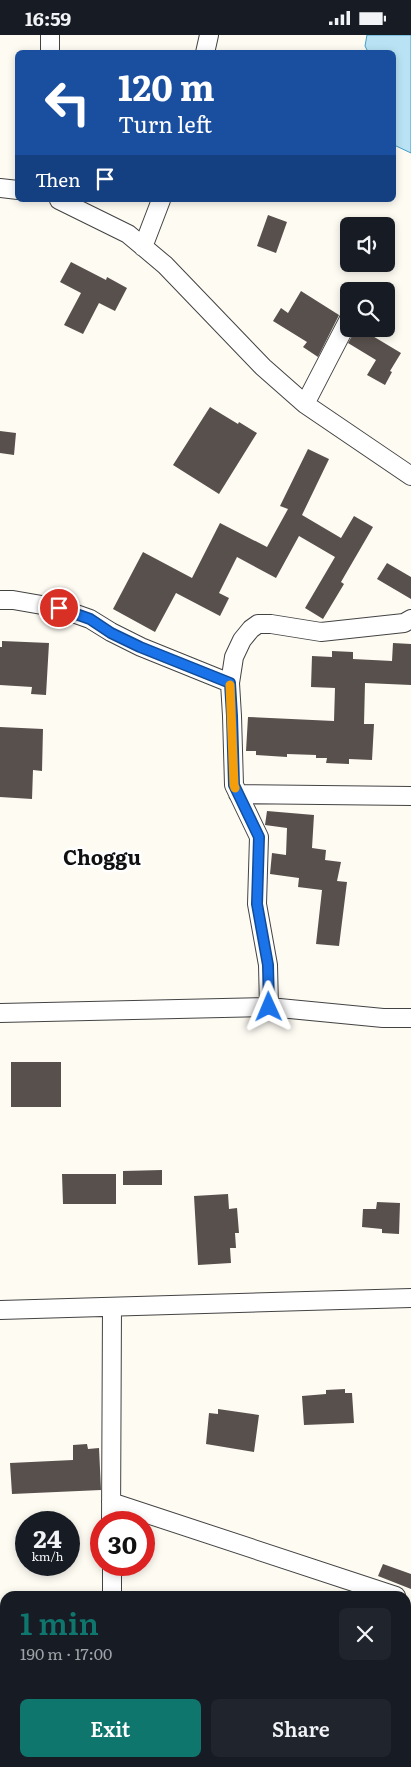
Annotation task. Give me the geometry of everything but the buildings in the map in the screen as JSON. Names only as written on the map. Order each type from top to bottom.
[{"type":"street","points":[[50,35],[50,50]]},
{"type":"street","points":[[206,50],[209,35]]},
{"type":"street","points":[[0,188],[15,190]]},
{"type":"street","points":[[63,202],[128,234],[165,265],[263,367],[305,404],[411,476]]},
{"type":"street","points":[[143,247],[160,202]]},
{"type":"street","points":[[305,404],[340,336]]},
{"type":"street","points":[[0,600],[13,600],[59,608],[90,619],[111,633],[140,647],[230,683]]},
{"type":"street","points":[[269,1007],[268,965],[257,904],[259,837],[234,785],[230,683],[234,657],[251,629],[258,624],[271,624],[321,632],[404,623],[411,619]]},
{"type":"street","points":[[238,795],[411,796]]},
{"type":"street","points":[[0,1013],[269,1007],[383,1018],[411,1018]]},
{"type":"street","points":[[0,1310],[411,1298]]},
{"type":"street","points":[[110,1511],[112,1307]]},
{"type":"street","points":[[110,1503],[381,1591]]},
{"type":"street","points":[[112,1576],[112,1591]]},
{"type":"water","points":[[367,35],[411,35],[411,153],[396,146],[396,50],[367,50],[365,46]]},
{"type":"slow traffic","points":[[230,685],[235,788]]},
{"type":"district","name":"Choggu","points":[[102,858]]},
{"type":"route","points":[[59,608],[90,619],[111,633],[140,647],[230,683],[234,785],[259,837],[257,904],[268,965],[269,1007]]}]
